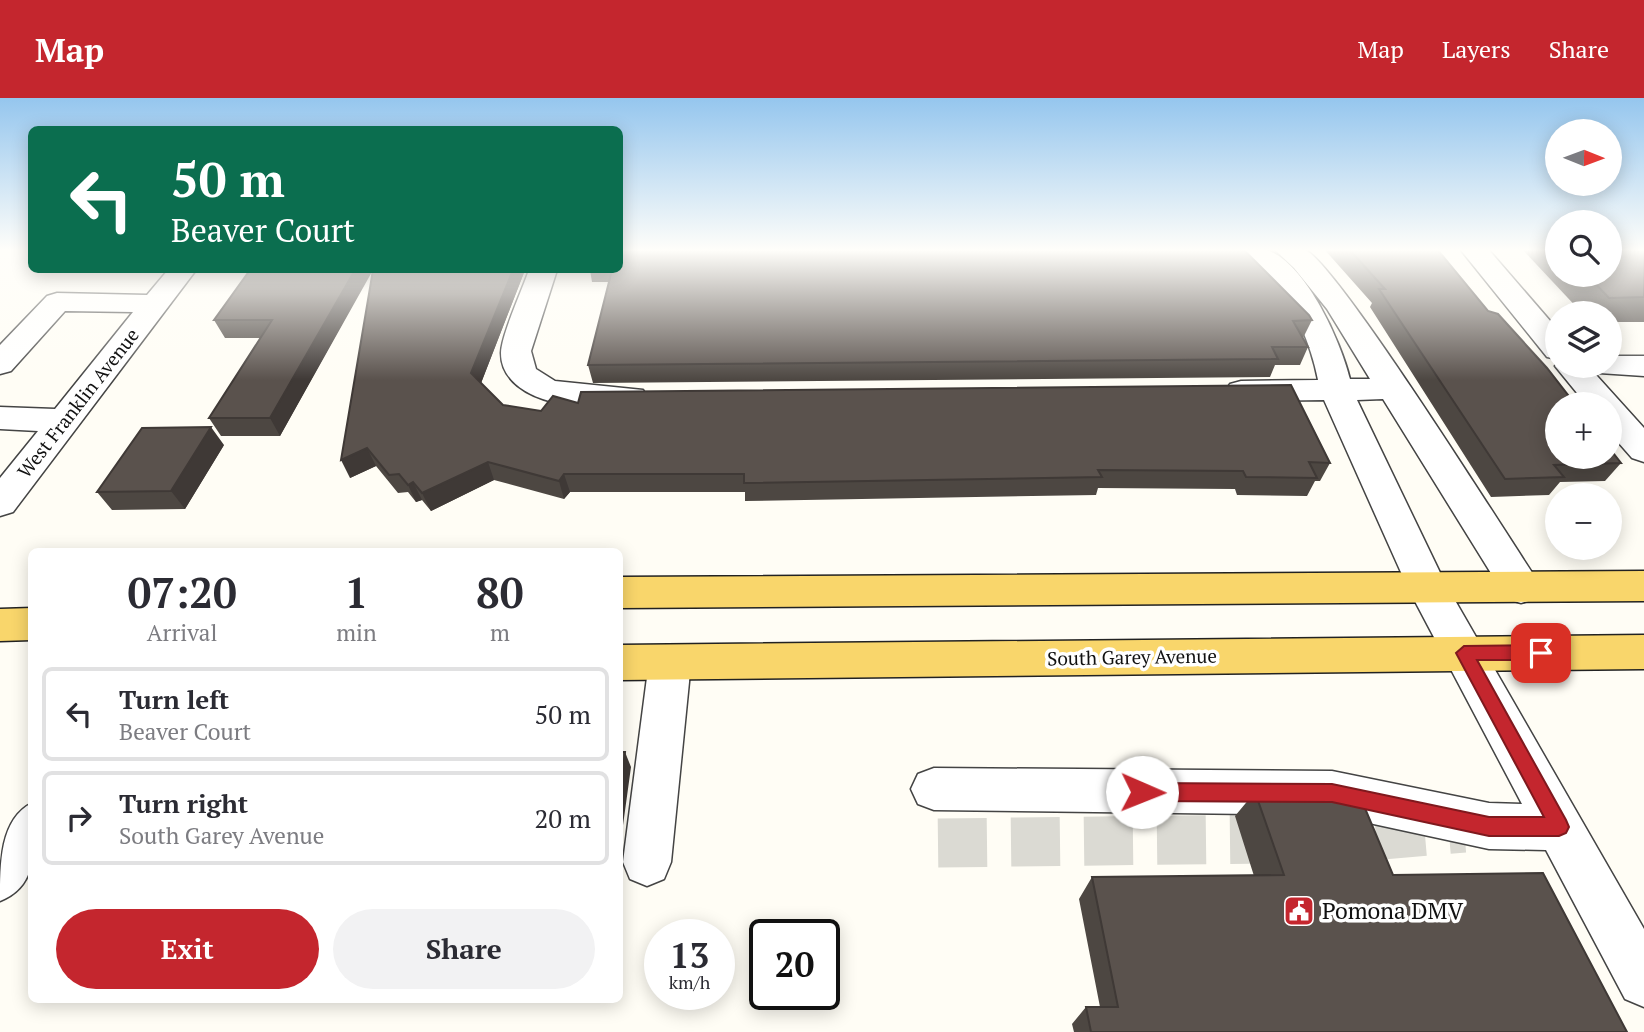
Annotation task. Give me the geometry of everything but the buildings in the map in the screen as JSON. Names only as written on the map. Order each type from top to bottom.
[{"type":"main road","points":[[623,593],[1644,586]]},
{"type":"main road","points":[[0,625],[28,624]]},
{"type":"main road","name":"South Garey Avenue","points":[[623,663],[1644,652]]},
{"type":"street","name":"West Franklin Avenue","points":[[0,503],[164,293]]},
{"type":"street","points":[[535,293],[516,351],[522,373],[546,390],[591,397],[660,396]]},
{"type":"street","points":[[1293,293],[1308,314],[1332,367],[1336,390],[1428,588],[1644,980]]},
{"type":"street","points":[[1329,293],[1521,588]]},
{"type":"street","points":[[1510,293],[1545,335]]},
{"type":"street","points":[[0,364],[57,302],[155,304]]},
{"type":"street","points":[[1622,366],[1644,366]]},
{"type":"street","points":[[1581,378],[1594,392]]},
{"type":"street","points":[[1212,391],[1392,389]]},
{"type":"street","points":[[0,418],[64,421]]},
{"type":"street","points":[[1622,425],[1644,450]]},
{"type":"street","points":[[647,862],[670,662]]},
{"type":"street","points":[[934,789],[1332,793],[1489,826],[1559,827]]},
{"type":"street","points":[[0,877],[28,832]]},
{"type":"tunnel","points":[[938,843],[1348,838],[1464,828]]},
{"type":"place","name":"Pomona DMV","points":[[1299,911]]},
{"type":"route","points":[[1142,792],[1332,793],[1489,826],[1559,827],[1464,653],[1541,653]]}]
